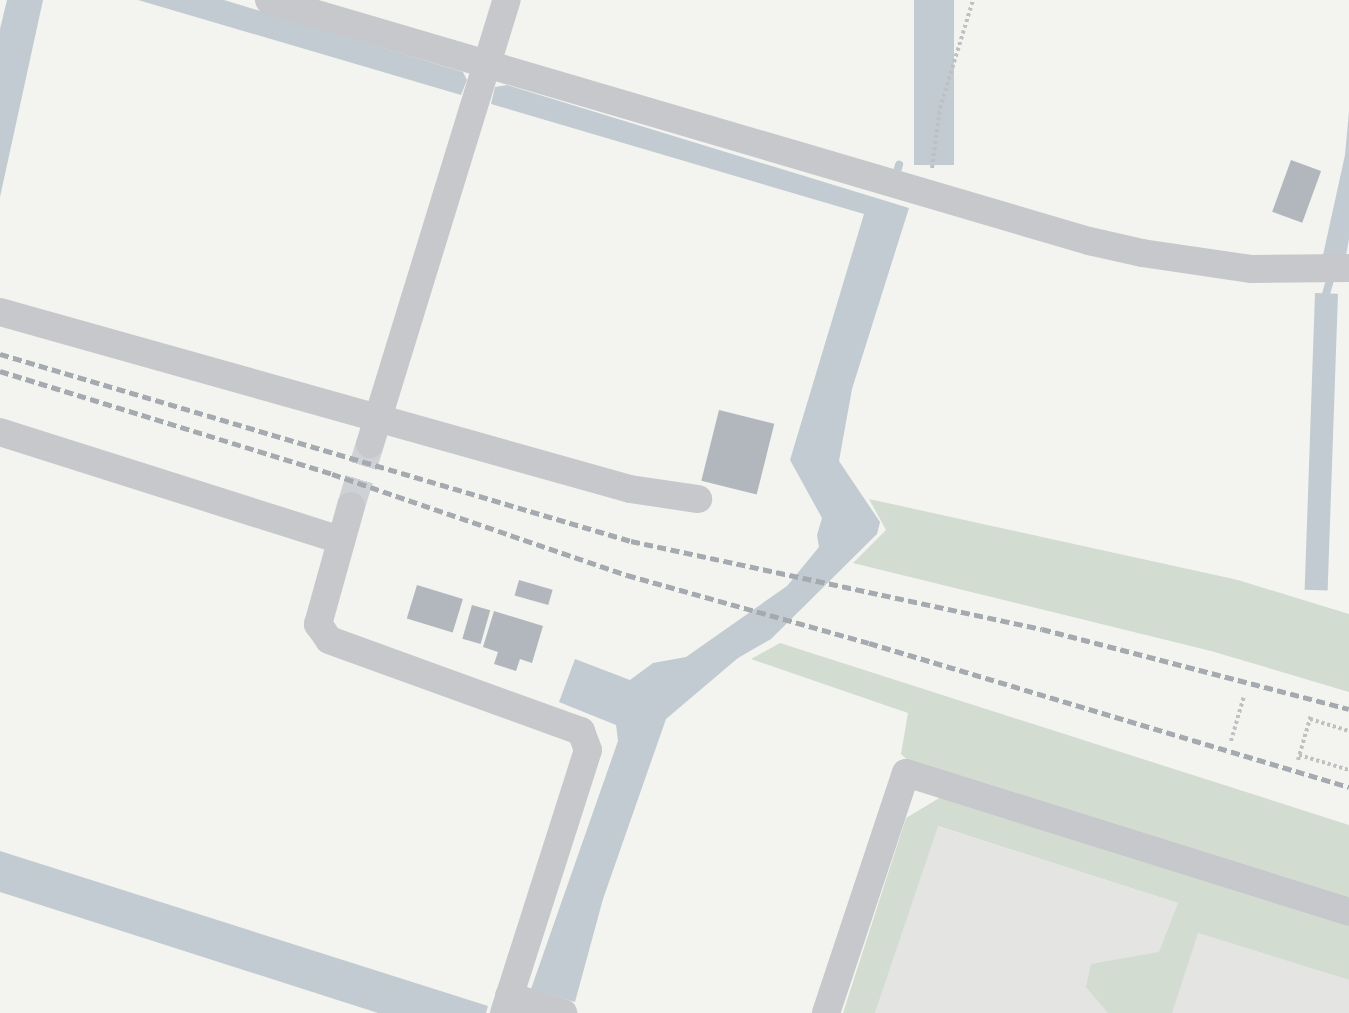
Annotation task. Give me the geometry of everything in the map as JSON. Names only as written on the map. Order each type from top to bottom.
[{"type":"street","points":[[269,0],[481,83],[906,189],[1142,253],[1252,268],[1347,268]]},
{"type":"street","points":[[374,432],[507,0]]},
{"type":"street","points":[[0,312],[374,432],[630,489],[698,499]]},
{"type":"street","points":[[0,432],[341,540]]},
{"type":"street","points":[[351,506],[318,624],[329,640],[581,731],[588,750],[507,1004],[555,1010]]},
{"type":"street","points":[[826,1013],[906,773],[1349,912]]},
{"type":"path","points":[[906,189],[940,108],[973,0]]},
{"type":"path","points":[[1232,741],[1244,696]]},
{"type":"path","points":[[1349,730],[1310,717],[1299,758],[1349,770]]},
{"type":"shaded area","points":[[7,0],[43,0],[0,197],[0,29]]},
{"type":"shaded area","points":[[138,0],[224,0],[463,72],[467,80],[461,95]]},
{"type":"shaded area","points":[[914,0],[954,0],[954,165],[914,165]]},
{"type":"shaded area","points":[[507,85],[909,208],[852,389],[839,461],[880,522],[877,534],[771,639],[738,658],[666,719],[603,899],[575,1002],[531,989],[618,741],[616,725],[559,702],[575,659],[630,680],[653,663],[686,657],[787,586],[819,547],[817,535],[822,518],[790,460],[864,214],[491,104],[495,87]]},
{"type":"shaded area","points":[[1349,111],[1349,239],[1346,256],[1323,255],[1345,155]]},
{"type":"shaded area","points":[[1315,293],[1338,294],[1328,591],[1305,590]]},
{"type":"shaded area","points":[[869,499],[1238,580],[1349,614],[1349,692],[1211,651],[853,563],[886,530]]},
{"type":"shaded area","points":[[780,643],[1349,825],[1349,980],[1198,933],[1172,1013],[1108,1013],[1086,987],[1091,964],[1159,952],[1178,903],[938,826],[875,1013],[843,1013],[906,818],[946,794],[901,754],[908,713],[751,659]]},
{"type":"shaded area","points":[[937,826],[1178,903],[1198,933],[1349,980],[1349,1013],[875,1013]]},
{"type":"shaded area","points":[[0,851],[488,1006],[486,1013],[378,1013],[0,892]]},
{"type":"building","points":[[1291,160],[1321,171],[1302,223],[1272,212]]},
{"type":"building","points":[[719,410],[774,424],[757,495],[701,481]]},
{"type":"building","points":[[519,580],[553,590],[548,605],[515,595]]},
{"type":"building","points":[[417,585],[463,599],[453,633],[407,618]]},
{"type":"building","points":[[472,605],[490,610],[481,644],[462,639]]},
{"type":"building","points":[[494,611],[543,626],[532,663],[520,659],[516,671],[494,664],[498,652],[483,647]]},
{"type":"waterway","points":[[895,178],[899,165]]},
{"type":"waterway","points":[[1326,294],[1332,273]]},
{"type":"tunnel","points":[[351,506],[370,444]]},
{"type":"railway","points":[[0,354],[631,541],[1042,629],[1349,709]]},
{"type":"railway","points":[[0,371],[332,474],[627,575],[869,643],[1349,787]]}]
